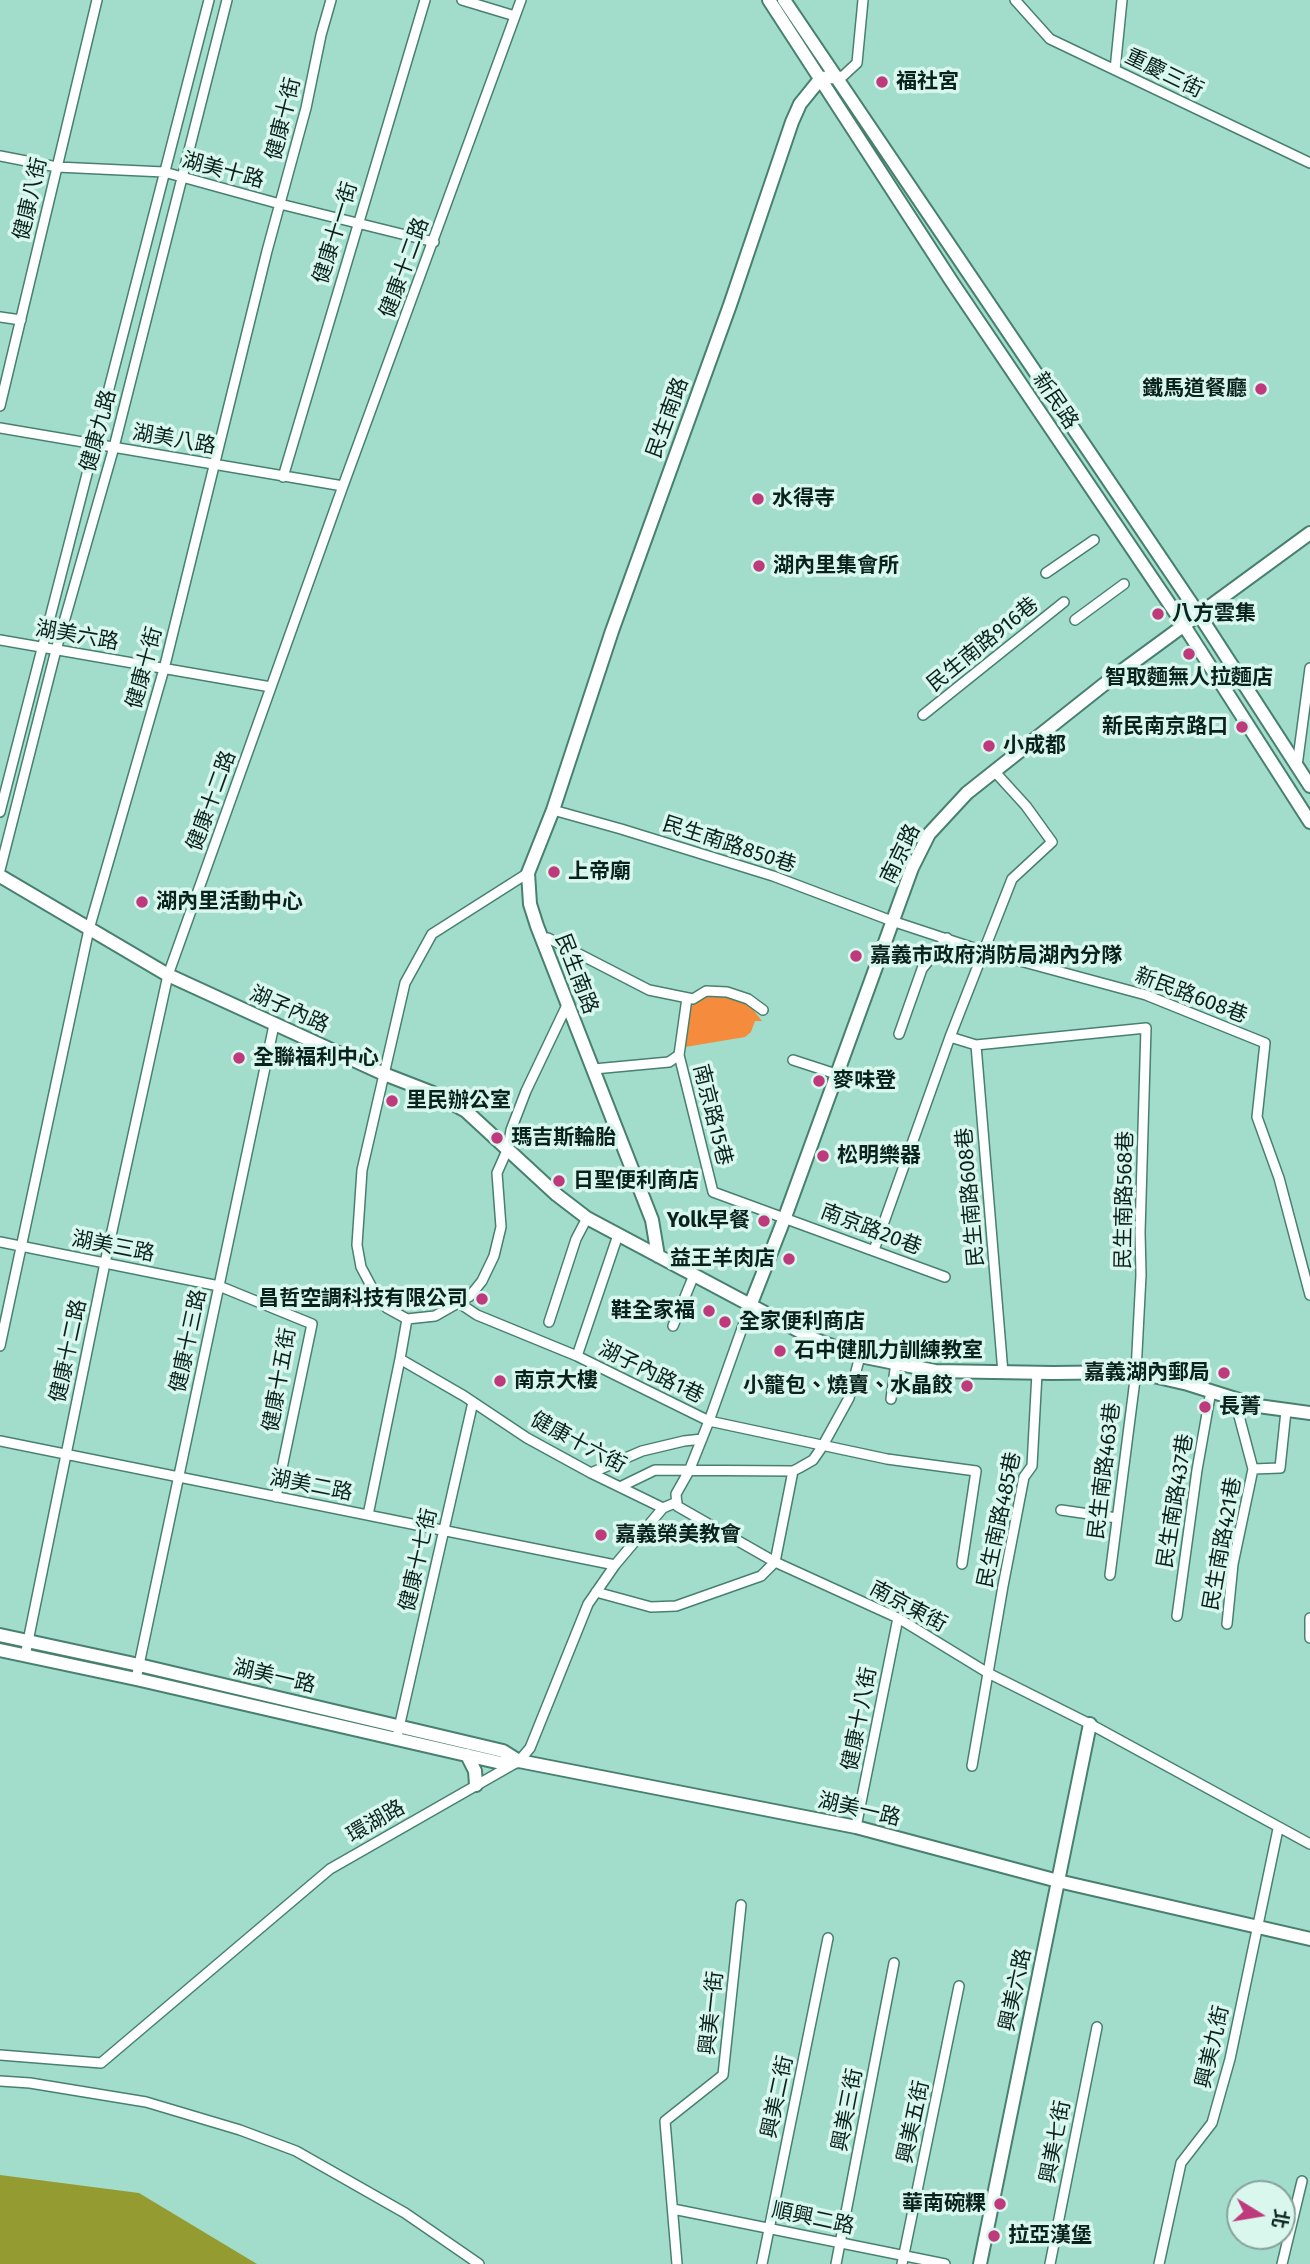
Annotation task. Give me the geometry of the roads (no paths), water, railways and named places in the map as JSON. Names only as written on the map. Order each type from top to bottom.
[{"type":"street","name":"健康八街","points":[[0,406],[97,0]]},
{"type":"street","points":[[0,812],[209,0]]},
{"type":"street","name":"健康九路","points":[[0,870],[55,650],[114,447],[227,0]]},
{"type":"street","name":"健康十街","points":[[0,1346],[89,929],[164,668],[331,0]]},
{"type":"street","name":"健康十一街","points":[[283,477],[425,0]]},
{"type":"street","points":[[462,0],[515,16]]},
{"type":"street","name":"健康十二路","points":[[29,1641],[168,975],[521,0]]},
{"type":"street","name":"新民路","points":[[769,0],[952,282],[1182,624],[1310,822]]},
{"type":"street","name":"新民路","points":[[784,0],[1198,613],[1310,786]]},
{"type":"street","points":[[821,78],[843,76],[857,63],[863,0]]},
{"type":"street","name":"重慶三街","points":[[1015,0],[1049,39],[1310,163]]},
{"type":"street","points":[[1115,70],[1122,0]]},
{"type":"street","name":"民生南路","points":[[658,1256],[652,1220],[530,904],[528,873],[553,810],[621,606],[730,305],[792,122],[800,104],[821,78]]},
{"type":"street","name":"湖美十路","points":[[0,156],[57,167],[164,172],[433,242]]},
{"type":"street","points":[[0,317],[20,320]]},
{"type":"street","name":"湖美八路","points":[[0,428],[343,486]]},
{"type":"street","name":"南京路","points":[[750,1306],[912,869],[929,834],[967,793],[1182,624],[1310,533]]},
{"type":"street","points":[[1046,573],[1094,540]]},
{"type":"street","points":[[1075,620],[1124,584]]},
{"type":"street","name":"民生南路916巷","points":[[922,715],[1064,602]]},
{"type":"street","name":"湖美六路","points":[[0,640],[271,687]]},
{"type":"street","points":[[1297,766],[1310,668]]},
{"type":"street","points":[[874,1250],[950,1037],[1012,879],[1052,842],[1026,806],[995,772]]},
{"type":"street","name":"民生南路850巷","points":[[553,810],[774,876],[892,922],[947,938]]},
{"type":"street","points":[[528,873],[432,934],[405,983],[362,1170],[358,1216],[357,1245],[361,1267],[378,1299],[387,1308],[407,1319],[435,1316],[470,1296],[482,1281],[494,1256],[501,1227],[497,1173],[509,1148],[511,1130],[526,1091],[568,1005]]},
{"type":"street","name":"湖子內路","points":[[0,876],[168,975],[384,1074],[433,1093],[466,1111],[557,1195],[587,1218],[658,1256]]},
{"type":"street","points":[[542,939],[548,938],[649,990],[693,999],[706,991],[727,992],[748,999],[763,1010]]},
{"type":"street","points":[[899,1034],[922,968],[947,938]]},
{"type":"street","name":"新民路608巷","points":[[947,938],[983,951],[1146,995],[1265,1043],[1257,1117],[1279,1178],[1310,1295]]},
{"type":"street","name":"南京路15巷","points":[[687,998],[679,1055],[713,1192],[785,1217]]},
{"type":"street","name":"健康十三路","points":[[139,1665],[274,1025]]},
{"type":"street","name":"民生南路568巷","points":[[976,1045],[1146,1028],[1141,1275],[1136,1372]]},
{"type":"street","points":[[950,1037],[976,1045]]},
{"type":"street","name":"民生南路608巷","points":[[976,1045],[1003,1373]]},
{"type":"street","name":"南京路15巷","points":[[594,1069],[669,1062],[679,1055]]},
{"type":"street","points":[[793,1060],[836,1073]]},
{"type":"street","name":"南京路20巷","points":[[785,1217],[945,1277]]},
{"type":"street","points":[[549,1322],[576,1239],[587,1218]]},
{"type":"street","name":"湖子內路1巷","points":[[577,1356],[618,1235]]},
{"type":"street","name":"湖美三路","points":[[0,1242],[219,1286]]},
{"type":"street","points":[[658,1256],[816,1340],[860,1356],[935,1371],[1136,1372],[1234,1397],[1258,1406],[1310,1413]]},
{"type":"street","points":[[673,1326],[694,1275]]},
{"type":"street","name":"健康十五街","points":[[219,1286],[312,1324],[276,1497]]},
{"type":"street","name":"湖子內路1巷","points":[[459,1303],[477,1315],[577,1356],[709,1421],[822,1447],[976,1471],[961,1564]]},
{"type":"street","points":[[677,1502],[676,1494],[702,1439],[750,1306]]},
{"type":"street","points":[[368,1515],[407,1319]]},
{"type":"street","points":[[622,1486],[655,1471],[793,1471],[813,1460],[822,1447],[849,1398],[860,1356]]},
{"type":"street","name":"健康十六街","points":[[400,1359],[527,1438],[663,1508]]},
{"type":"street","points":[[891,1399],[896,1362]]},
{"type":"street","name":"民生南路463巷","points":[[1110,1575],[1136,1372]]},
{"type":"street","name":"民生南路485巷","points":[[972,1766],[1024,1477],[1032,1466],[1037,1373]]},
{"type":"street","name":"民生南路437巷","points":[[1177,1616],[1211,1391]]},
{"type":"street","name":"民生南路421巷","points":[[1227,1624],[1233,1564],[1253,1469],[1234,1397]]},
{"type":"street","name":"健康十七街","points":[[398,1733],[473,1402]]},
{"type":"street","name":"民生南路421巷","points":[[1253,1469],[1280,1468],[1286,1411]]},
{"type":"street","points":[[591,1473],[642,1451],[702,1439]]},
{"type":"street","name":"湖美二路","points":[[0,1441],[615,1565]]},
{"type":"street","points":[[596,1592],[651,1607],[676,1606],[761,1576],[775,1562],[793,1471]]},
{"type":"street","name":"南京東街","points":[[677,1502],[677,1506],[775,1562],[898,1618],[988,1673],[1090,1724],[1278,1829],[1310,1844]]},
{"type":"street","name":"環湖路","points":[[0,2055],[101,2063],[330,1868],[519,1761],[530,1748],[588,1604],[615,1565],[663,1508],[677,1502]]},
{"type":"street","points":[[1061,1510],[1117,1518]]},
{"type":"street","name":"健康十八街","points":[[856,1827],[898,1618]]},
{"type":"street","points":[[1310,1618],[1310,1638]]},
{"type":"street","name":"湖美一路","points":[[0,1635],[139,1665],[398,1733],[519,1761],[856,1827],[1058,1881],[1310,1939]]},
{"type":"street","points":[[25,1656],[29,1641]]},
{"type":"street","points":[[0,1650],[398,1733],[467,1755],[502,1757]]},
{"type":"street","points":[[136,1679],[139,1665]]},
{"type":"street","name":"興美六路","points":[[980,2264],[1090,1724]]},
{"type":"street","points":[[467,1755],[475,1772],[476,1785]]},
{"type":"street","name":"興美九街","points":[[1159,2264],[1181,2163],[1212,2123],[1230,2059],[1278,1829]]},
{"type":"street","name":"興美一街","points":[[677,2264],[665,2121],[723,2075],[741,1905]]},
{"type":"street","name":"興美二街","points":[[762,2264],[828,1938]]},
{"type":"street","name":"興美三街","points":[[836,2264],[894,1963]]},
{"type":"street","name":"興美五街","points":[[903,2260],[959,1986]]},
{"type":"street","name":"興美七街","points":[[1050,2264],[1097,2027]]},
{"type":"street","points":[[0,2081],[30,2083],[146,2102],[240,2130],[285,2147],[405,2213],[479,2264]]},
{"type":"street","points":[[1282,2264],[1301,2181]]},
{"type":"street","name":"順興二路","points":[[673,2208],[903,2260],[945,2264]]},
{"type":"place","name":"福社宮","points":[[882,82]]},
{"type":"place","name":"鐵馬道餐廳","points":[[1261,389]]},
{"type":"place","name":"水得寺","points":[[758,499]]},
{"type":"place","name":"湖內里集會所","points":[[759,566]]},
{"type":"place","name":"八方雲集","points":[[1158,614]]},
{"type":"place","name":"智取麵無人拉麵店","points":[[1189,654]]},
{"type":"place","name":"新民南京路口","points":[[1242,727]]},
{"type":"place","name":"小成都","points":[[989,746]]},
{"type":"place","name":"上帝廟","points":[[554,872]]},
{"type":"place","name":"湖內里活動中心","points":[[142,902]]},
{"type":"place","name":"嘉義市政府消防局湖內分隊","points":[[856,956]]},
{"type":"place","name":"全聯福利中心","points":[[239,1058]]},
{"type":"place","name":"麥味登","points":[[819,1081]]},
{"type":"place","name":"里民辦公室","points":[[392,1101]]},
{"type":"place","name":"瑪吉斯輪胎","points":[[497,1138]]},
{"type":"place","name":"松明樂器","points":[[823,1156]]},
{"type":"place","name":"日聖便利商店","points":[[559,1181]]},
{"type":"place","name":"Yolk早餐","points":[[764,1221]]},
{"type":"place","name":"益王羊肉店","points":[[789,1259]]},
{"type":"place","name":"昌哲空調科技有限公司","points":[[482,1299]]},
{"type":"place","name":"鞋全家福","points":[[709,1311]]},
{"type":"place","name":"全家便利商店","points":[[725,1322]]},
{"type":"place","name":"石中健肌力訓練教室","points":[[780,1351]]},
{"type":"place","name":"嘉義湖內郵局","points":[[1224,1373]]},
{"type":"place","name":"南京大樓","points":[[500,1381]]},
{"type":"place","name":"小籠包、燒賣、水晶餃","points":[[967,1386]]},
{"type":"place","name":"長菁","points":[[1205,1407]]},
{"type":"place","name":"嘉義榮美教會","points":[[601,1535]]},
{"type":"place","name":"華南碗粿","points":[[1000,2204]]},
{"type":"place","name":"拉亞漢堡","points":[[994,2236]]}]
